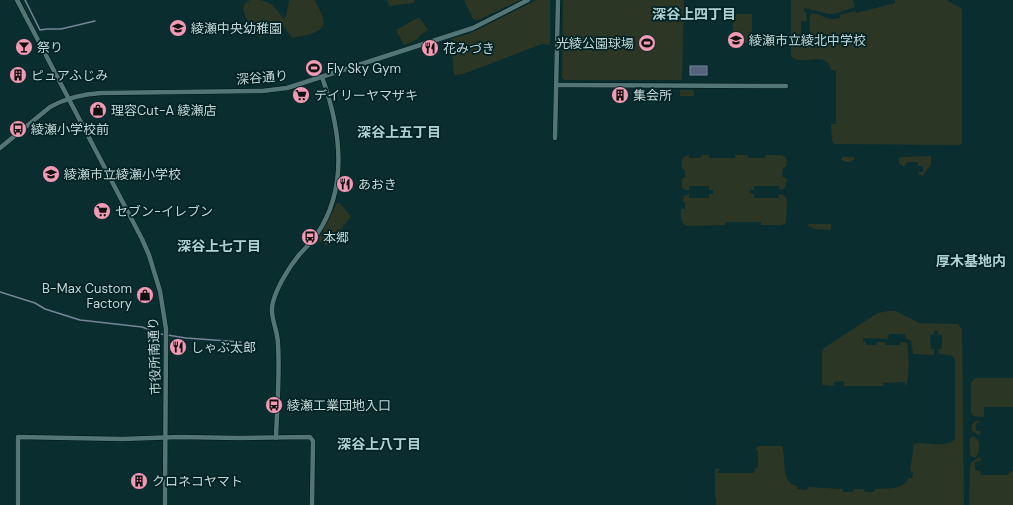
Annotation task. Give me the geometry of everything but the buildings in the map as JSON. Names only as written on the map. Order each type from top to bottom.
[{"type":"street","name":"市役所南通り","points":[[17,0],[142,239],[149,255],[160,291],[167,340],[166,505]]},
{"type":"street","name":"深谷通り","points":[[0,148],[50,107],[68,99],[83,95],[101,93],[277,90],[474,28],[528,0]]},
{"type":"street","points":[[555,138],[558,0]]},
{"type":"street","points":[[276,438],[278,344],[272,314],[272,304],[291,266],[315,237],[322,226],[334,201],[336,189],[338,154],[336,132],[322,77]]},
{"type":"street","points":[[556,85],[786,86]]},
{"type":"street","points":[[18,505],[18,437],[115,439],[166,437],[295,437],[312,439],[312,505]]},
{"type":"green space","points":[[250,0],[260,0],[270,3],[284,19],[286,17],[289,0],[315,0],[324,23],[322,28],[318,31],[308,35],[292,38],[283,25],[276,25],[269,28],[265,35],[260,38],[244,12],[246,3]]},
{"type":"green space","points":[[387,0],[415,1],[414,3],[389,6]]},
{"type":"green space","points":[[464,0],[521,0],[478,20],[473,19]]},
{"type":"green space","points":[[536,0],[550,0],[550,45],[542,44],[463,74],[454,75],[451,39],[471,33]]},
{"type":"green space","points":[[563,0],[684,0],[682,80],[565,80],[562,78]]},
{"type":"green space","points":[[791,0],[853,0],[855,7],[837,13],[828,14],[805,8],[804,11],[806,13],[807,20],[801,21],[801,36],[810,36],[810,16],[812,13],[835,19],[840,18],[840,15],[855,11],[856,13],[895,3],[895,0],[947,0],[962,9],[962,144],[834,144],[832,141],[831,124],[836,124],[836,71],[831,70],[829,64],[825,61],[815,59],[799,60],[791,56]]},
{"type":"green space","points":[[733,14],[752,14],[752,43],[733,43]]},
{"type":"green space","points":[[419,17],[428,30],[419,36],[418,39],[404,45],[396,30]]},
{"type":"green space","points":[[680,90],[694,90],[694,96],[680,96]]},
{"type":"green space","points":[[689,155],[689,158],[701,158],[702,155],[709,155],[709,158],[735,158],[735,155],[748,155],[748,158],[765,158],[765,155],[781,155],[785,157],[787,160],[786,167],[783,168],[782,176],[787,179],[785,188],[781,190],[779,189],[779,186],[754,186],[754,190],[750,190],[750,193],[754,194],[754,198],[778,198],[779,194],[784,195],[787,200],[786,223],[782,225],[761,225],[761,222],[726,222],[725,225],[685,225],[682,222],[681,217],[681,209],[685,209],[685,202],[682,202],[684,196],[689,194],[689,198],[709,198],[709,194],[713,194],[713,190],[709,190],[709,186],[689,186],[689,190],[682,188],[682,178],[685,178],[685,170],[682,169],[682,160],[685,156]]},
{"type":"green space","points":[[931,156],[931,164],[923,176],[918,174],[919,172],[923,172],[923,167],[918,166],[918,162],[907,162],[904,167],[899,163],[899,158],[901,157]]},
{"type":"green space","points":[[842,157],[854,157],[855,159],[847,162],[841,160]]},
{"type":"green space","points":[[337,203],[340,203],[351,217],[327,246],[318,240]]},
{"type":"green space","points":[[809,224],[831,224],[831,229],[815,229],[808,226]]},
{"type":"green space","points":[[896,311],[919,323],[958,324],[962,329],[964,505],[716,505],[715,469],[719,469],[717,473],[754,473],[755,468],[758,468],[758,450],[755,450],[758,446],[782,446],[786,475],[791,484],[797,486],[797,489],[807,490],[808,487],[843,489],[843,492],[853,492],[854,489],[864,489],[865,492],[874,492],[875,489],[899,487],[906,482],[908,478],[912,478],[913,472],[910,471],[914,444],[944,444],[953,441],[955,438],[955,360],[953,356],[939,354],[938,349],[942,349],[942,335],[938,335],[938,331],[934,331],[934,334],[930,335],[931,349],[934,349],[934,355],[913,354],[911,341],[906,338],[905,334],[889,334],[888,339],[863,338],[866,345],[876,345],[877,342],[885,342],[885,345],[900,345],[900,342],[907,343],[909,359],[908,379],[905,387],[905,382],[883,383],[883,386],[844,386],[844,381],[834,382],[834,386],[822,385],[823,349],[878,313]]},
{"type":"green space","points":[[977,378],[1013,378],[1013,407],[984,407],[984,417],[973,416],[971,412],[971,383]]},
{"type":"green space","points":[[979,421],[979,423],[976,423],[976,431],[980,431],[980,436],[971,430],[972,424]]},
{"type":"green space","points":[[974,436],[979,442],[979,451],[976,457],[970,455],[970,438]]},
{"type":"green space","points":[[979,457],[981,458],[981,461],[975,462],[975,470],[980,471],[981,475],[1007,475],[1013,470],[1013,505],[969,505],[971,463]]},
{"type":"water","points":[[690,66],[707,66],[707,75],[690,75]]},
{"type":"waterway","points":[[25,0],[40,30],[61,29],[95,21]]},
{"type":"waterway","points":[[0,292],[80,320],[142,327],[161,334],[186,338],[241,342]]},
{"type":"place","name":"綾瀬中央幼稚園","points":[[178,28]]},
{"type":"place","name":"綾瀬市立綾北中学校","points":[[736,40]]},
{"type":"place","name":"光綾公園球場","points":[[647,43]]},
{"type":"place","name":"祭り","points":[[24,47]]},
{"type":"place","name":"花みづき","points":[[430,48]]},
{"type":"place","name":"Fly Sky Gym","points":[[314,68]]},
{"type":"place","name":"ピュアふじみ","points":[[18,75]]},
{"type":"place","name":"デイリーヤマザキ","points":[[301,95]]},
{"type":"place","name":"集会所","points":[[620,95]]},
{"type":"place","name":"理容Cut-A 綾瀬店","points":[[98,110]]},
{"type":"place","name":"綾瀬小学校前","points":[[18,129]]},
{"type":"place","name":"綾瀬市立綾瀬小学校","points":[[51,174]]},
{"type":"place","name":"あおき","points":[[345,184]]},
{"type":"place","name":"セブン-イレブン","points":[[102,211]]},
{"type":"place","name":"本郷","points":[[310,237]]},
{"type":"place","name":"B-Max Custom Factory","points":[[145,295]]},
{"type":"place","name":"しゃぶ太郎","points":[[178,347]]},
{"type":"place","name":"綾瀬工業団地入口","points":[[274,405]]},
{"type":"place","name":"クロネコヤマト","points":[[139,481]]},
{"type":"district","name":"深谷上四丁目","points":[[694,14]]},
{"type":"district","name":"深谷上五丁目","points":[[399,132]]},
{"type":"district","name":"深谷上七丁目","points":[[219,246]]},
{"type":"district","name":"厚木基地内","points":[[971,261]]},
{"type":"district","name":"深谷上八丁目","points":[[379,444]]}]
